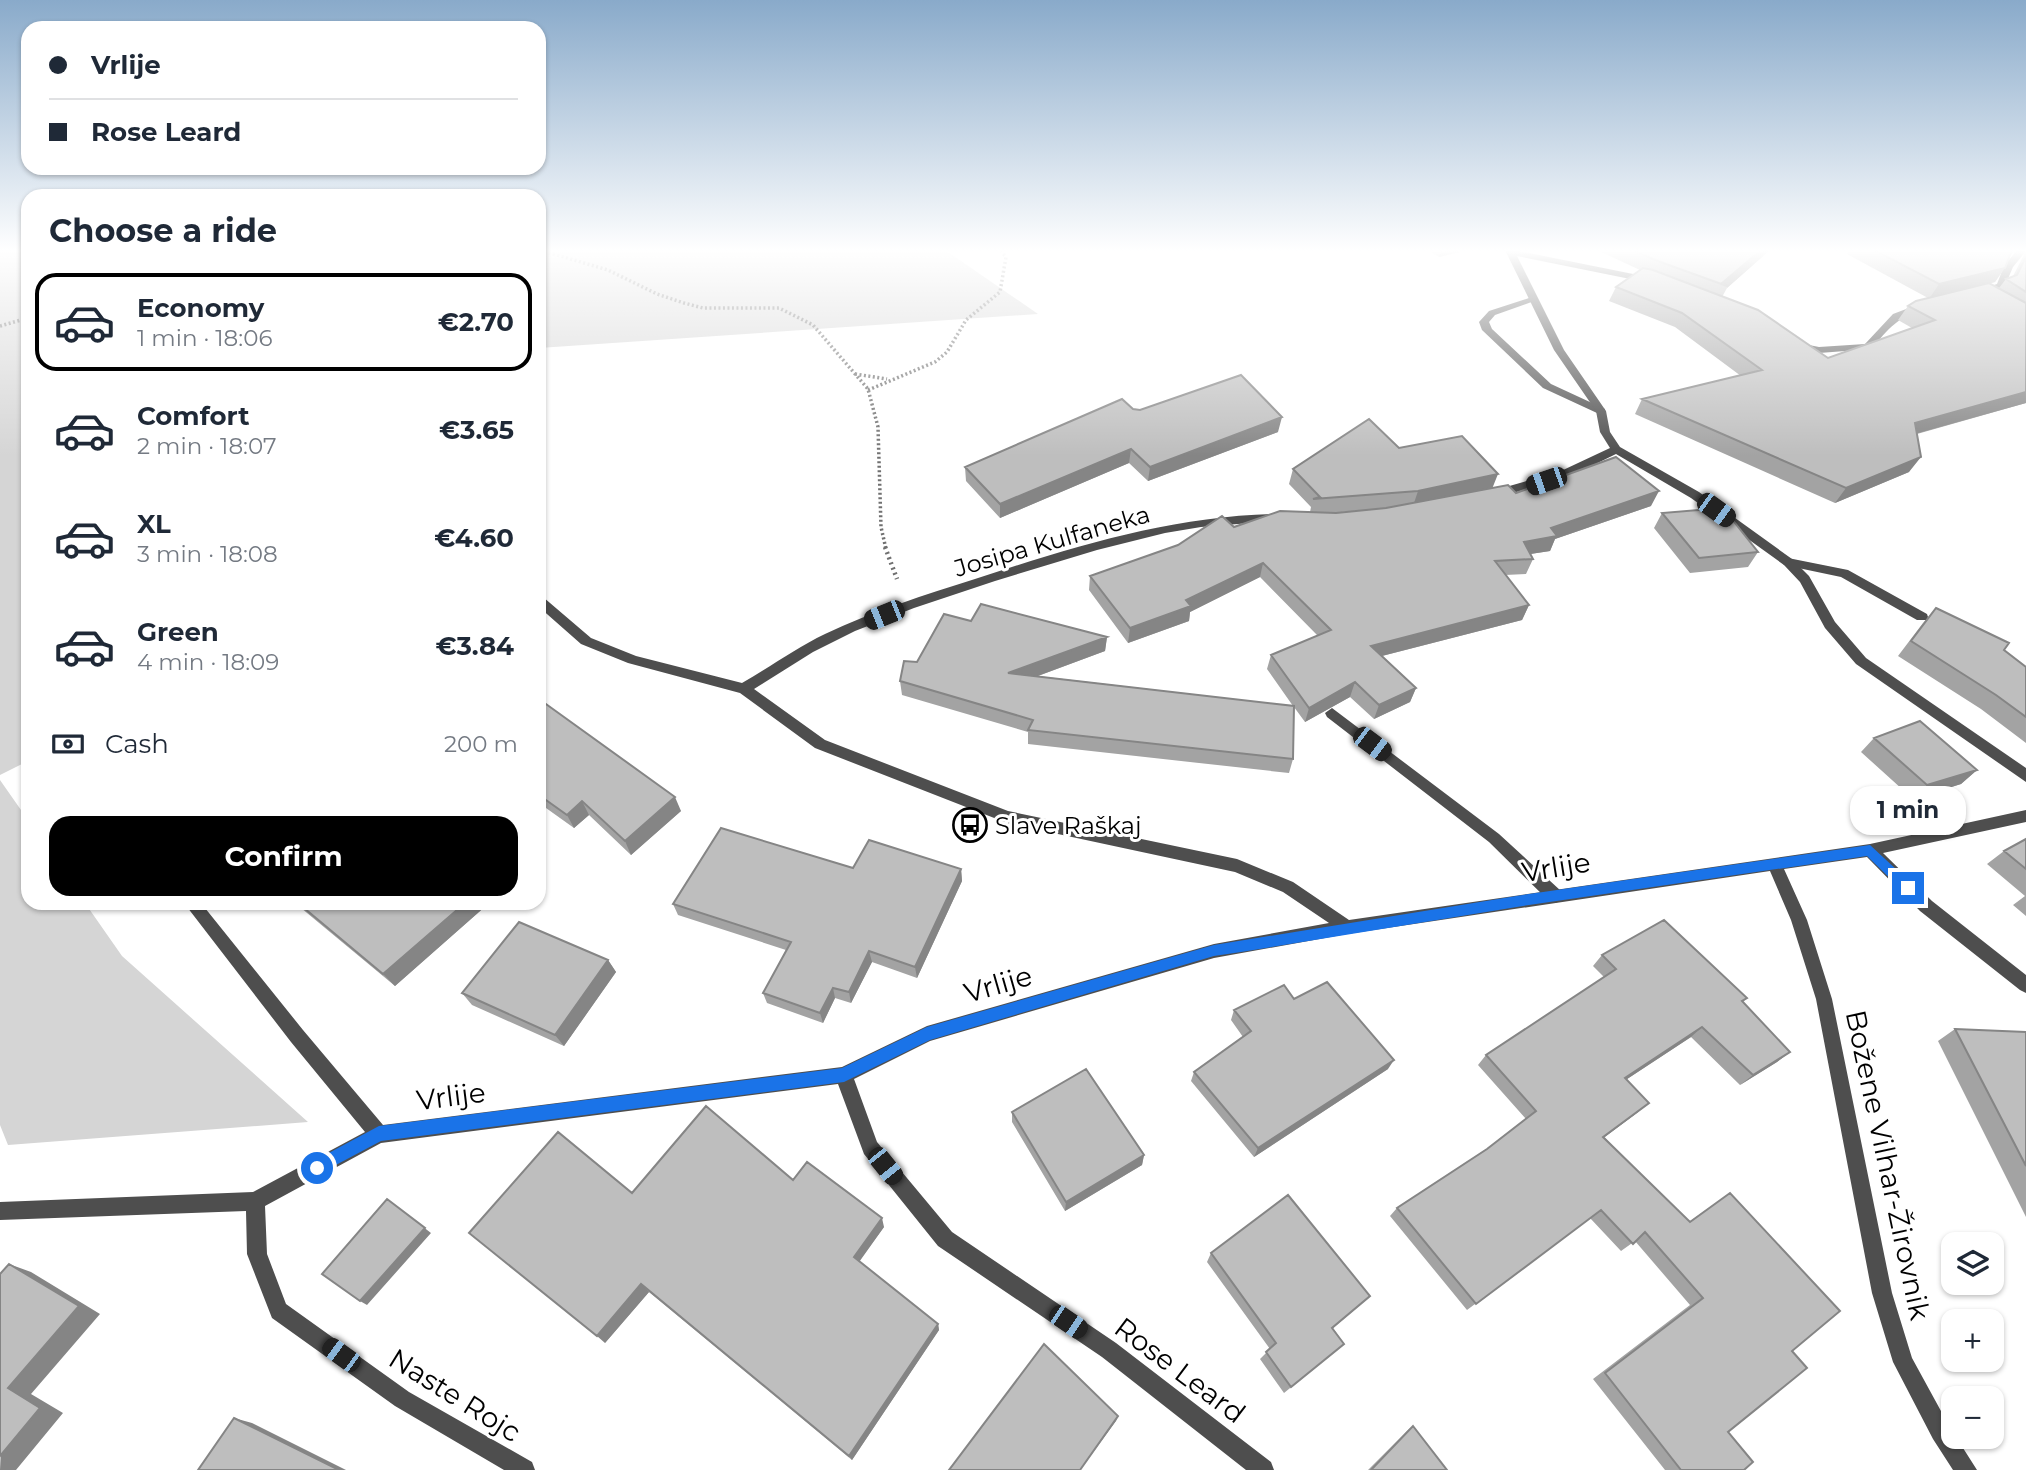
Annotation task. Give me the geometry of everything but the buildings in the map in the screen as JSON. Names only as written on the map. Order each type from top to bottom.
[{"type":"street","points":[[1487,319],[1484,322],[1487,330],[1547,386],[1601,411]]},
{"type":"street","points":[[1542,319],[1559,350],[1601,411],[1605,432],[1616,449],[1695,495],[1788,562],[1805,579],[1830,625],[1861,661],[2026,776]]},
{"type":"street","points":[[1787,342],[1819,350],[1868,347],[1890,319]]},
{"type":"street","points":[[1477,499],[1552,479],[1583,467],[1616,449]]},
{"type":"street","name":"Josipa Kulfaneka","points":[[744,689],[801,652],[910,605],[1076,551],[1143,533],[1280,519]]},
{"type":"street","points":[[1788,562],[1844,573],[1922,617]]},
{"type":"street","points":[[546,606],[586,640],[633,660],[744,689],[820,744],[1007,817],[1237,866],[1288,887],[1348,927]]},
{"type":"street","points":[[1332,713],[1494,838],[1555,896]]},
{"type":"street","name":"Vrlije","points":[[0,1212],[255,1201],[379,1134],[844,1075],[927,1034],[1214,951],[1348,927],[1870,850],[2026,816]]},
{"type":"street","points":[[1870,850],[1926,906],[2026,985]]},
{"type":"street","name":"Božene Vilhar-Žirovnik","points":[[1774,863],[1799,920],[1825,999],[1882,1293],[1903,1362],[1940,1432],[1966,1470]]},
{"type":"street","points":[[198,910],[379,1134]]},
{"type":"street","name":"Rose Leard","points":[[844,1075],[870,1148],[945,1239],[1109,1350],[1262,1470]]},
{"type":"street","name":"Naste Rojc","points":[[255,1201],[257,1254],[279,1311],[402,1398],[524,1470]]},
{"type":"path","points":[[801,319],[813,325],[868,390],[877,427],[881,463],[881,527],[889,564],[910,605]]},
{"type":"path","points":[[868,390],[941,358],[955,342],[964,322],[969,319]]},
{"type":"path","points":[[0,326],[21,320]]},
{"type":"path","points":[[855,374],[888,379]]},
{"type":"shaded area","points":[[0,319],[21,319],[21,764],[0,775]]},
{"type":"shaded area","points":[[546,319],[970,319],[546,348]]},
{"type":"shaded area","points":[[0,780],[21,810],[21,910],[90,910],[122,956],[308,1122],[8,1145],[0,1125]]},
{"type":"place","name":"Slave Raškaj","points":[[970,825]]},
{"type":"route","points":[[317,1168],[379,1134],[844,1075],[927,1034],[1214,951],[1348,927],[1870,850],[1908,888]]}]
